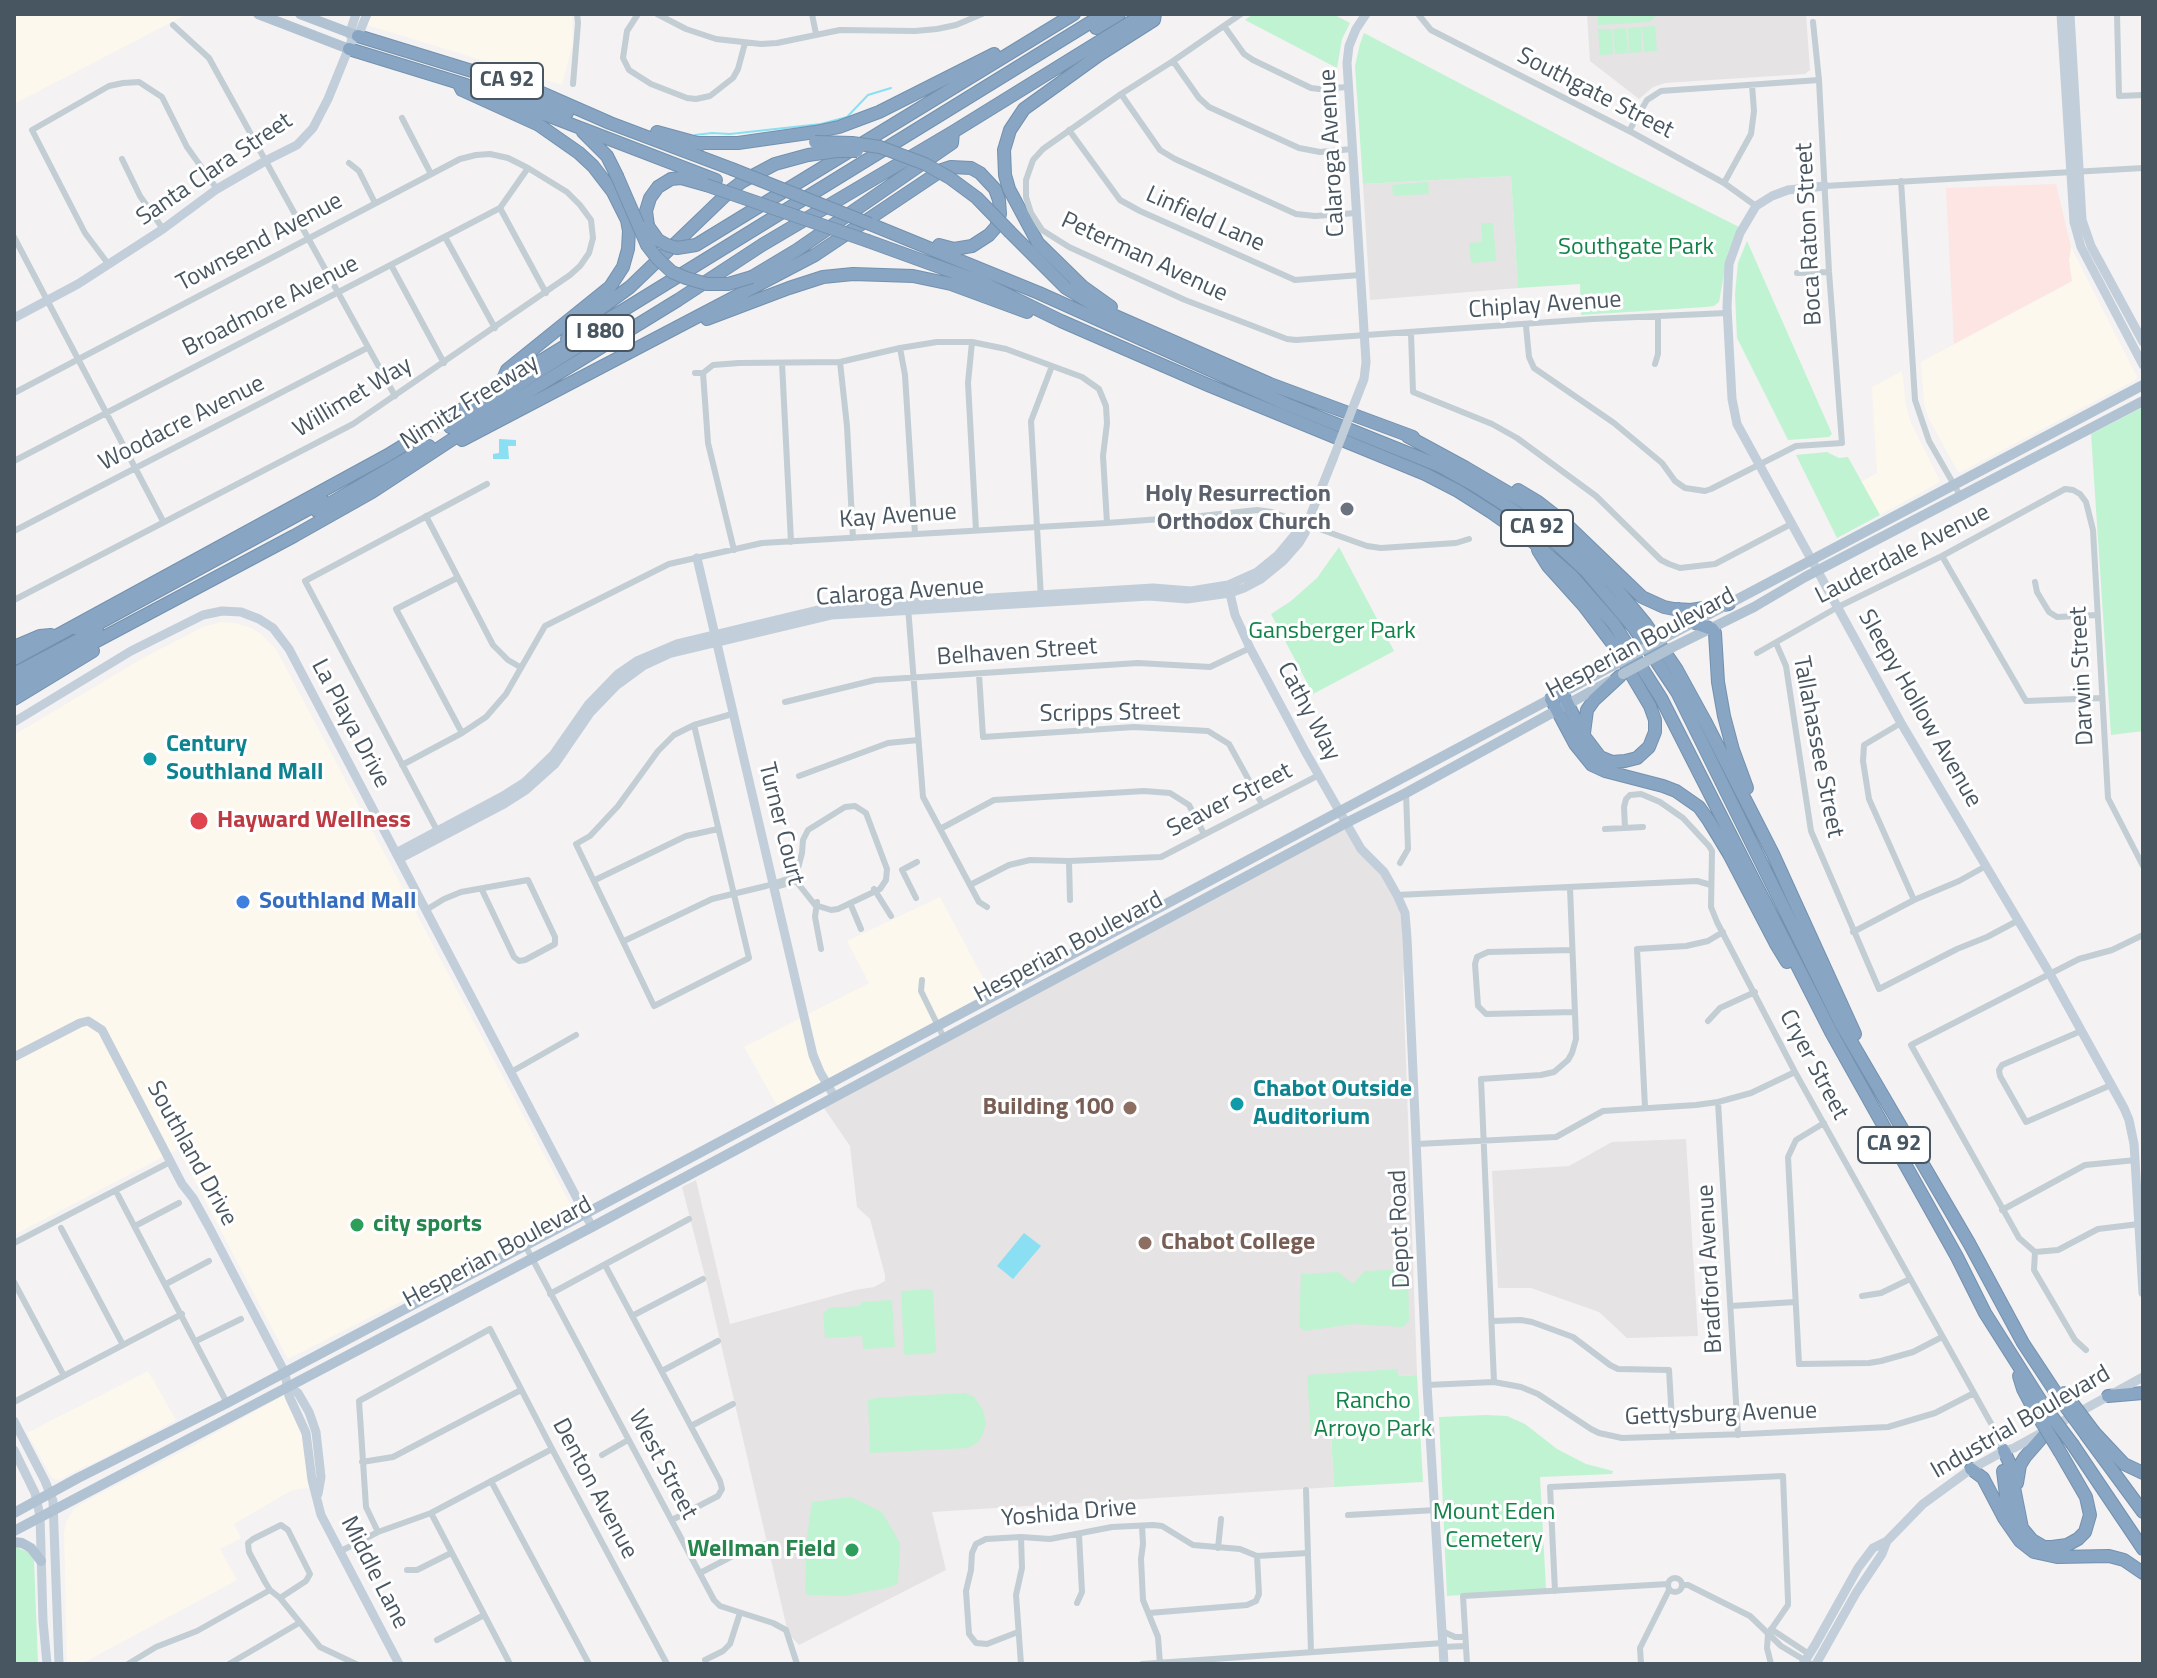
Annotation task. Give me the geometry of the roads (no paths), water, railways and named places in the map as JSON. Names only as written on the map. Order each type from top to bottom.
[{"type":"highway","name":"Nimitz Freeway","points":[[14,659],[353,476],[1104,14]]},
{"type":"highway","name":"I 880","points":[[71,628],[90,628],[379,469],[1119,14]]},
{"type":"highway","name":"Nimitz Freeway","points":[[14,685],[372,492],[762,245],[1144,14]]},
{"type":"highway","points":[[1137,325],[1083,287],[1038,243],[1009,189],[1003,160],[1010,130],[1024,109],[1154,20],[1155,14]]},
{"type":"highway","points":[[693,143],[766,139],[815,132],[858,121],[1073,15]]},
{"type":"highway","points":[[711,182],[681,178],[671,179],[658,187],[646,211],[648,226],[658,240],[677,248],[696,245],[1073,15]]},
{"type":"highway","name":"CA 92","points":[[352,39],[459,84],[575,125],[711,182],[981,282],[1061,321],[1208,385],[1425,474],[1469,498],[1532,541],[1598,604],[1655,688],[1831,1032],[1985,1313],[2017,1365],[2023,1389],[2038,1407]]},
{"type":"highway","name":"CA 92","points":[[352,39],[537,91],[610,123],[1039,293],[1286,404],[1428,461],[1495,498],[1557,544],[1619,608],[1670,681],[1841,1024],[1969,1243],[2023,1343],[2091,1434],[2143,1512]]},
{"type":"highway","points":[[352,39],[485,82],[619,134],[699,157]]},
{"type":"highway","points":[[459,84],[462,90],[539,125],[579,153],[613,192],[629,231],[623,267],[610,287],[507,370],[501,384]]},
{"type":"highway","points":[[610,123],[643,128],[710,147],[852,143],[880,147],[925,164],[977,198],[1066,288],[1106,312],[1270,384],[1430,442],[1471,461],[1538,502],[1592,548],[1642,597],[1664,607],[1691,610],[1729,604]]},
{"type":"highway","points":[[575,125],[607,156],[647,245],[657,258],[672,272],[707,284],[728,284],[752,277],[952,143],[953,132]]},
{"type":"highway","points":[[565,344],[570,331],[630,287],[731,190],[775,164],[837,151],[896,154]]},
{"type":"highway","points":[[449,443],[468,438],[815,255],[942,170],[961,166],[971,168],[987,179],[999,200],[1000,214],[996,227],[981,243],[962,249],[949,248],[870,224]]},
{"type":"highway","points":[[651,341],[789,288],[823,277],[853,274],[913,276],[942,282],[1040,317],[1061,321]]},
{"type":"highway","name":"I 880","points":[[14,674],[315,512],[455,430],[468,429]]},
{"type":"highway","points":[[1407,436],[1524,502],[1574,545],[1611,582],[1645,623],[1677,670],[1773,854],[1898,1122]]},
{"type":"highway","points":[[1532,541],[1548,566],[1615,647],[1650,706],[1655,732],[1649,747],[1637,758],[1625,761],[1612,762],[1600,757],[1560,702]]},
{"type":"highway","points":[[1679,609],[1695,623],[1712,629],[1716,635],[1721,704],[1733,750],[1773,854]]},
{"type":"highway","points":[[14,699],[92,652],[116,631]]},
{"type":"highway","points":[[14,647],[40,636],[58,635]]},
{"type":"highway","points":[[1584,736],[1587,710],[1619,671]]},
{"type":"highway","points":[[1560,702],[1581,753],[1592,765],[1676,791],[1699,807],[1729,854],[1776,944],[1831,1032]]},
{"type":"highway","points":[[2108,1396],[2143,1393]]},
{"type":"highway","points":[[2038,1407],[2073,1445],[2143,1549]]},
{"type":"highway","points":[[2004,1451],[2022,1528],[2027,1535],[2038,1544],[2052,1547],[2067,1545],[2078,1539],[2089,1521],[2089,1504],[2038,1407]]},
{"type":"highway","points":[[2016,1498],[2020,1465],[2052,1426]]},
{"type":"highway","points":[[2091,1434],[2124,1464],[2143,1473]]},
{"type":"highway","points":[[2004,1451],[2009,1524]]},
{"type":"highway","points":[[1971,1469],[1983,1478],[2020,1541],[2034,1552],[2057,1557],[2109,1556],[2124,1560],[2143,1573]]},
{"type":"main road","name":"CA 92","points":[[258,14],[352,39]]},
{"type":"main road","name":"CA 92","points":[[300,14],[352,39]]},
{"type":"main road","name":"Hesperian Boulevard","points":[[1619,671],[1664,638],[2143,385]]},
{"type":"main road","name":"Hesperian Boulevard","points":[[14,1513],[285,1373],[1340,812],[1619,671],[1712,629],[1817,570],[2143,401]]},
{"type":"main road","name":"Hesperian Boulevard","points":[[14,1531],[1406,793],[1560,702]]},
{"type":"main road","points":[[14,1542],[25,1544],[41,1561]]},
{"type":"street","name":"Santa Clara Street","points":[[352,39],[356,14]]},
{"type":"street","name":"Santa Clara Street","points":[[14,318],[109,265],[217,189],[297,145],[313,128],[352,39],[367,14]]},
{"type":"street","points":[[573,84],[577,14]]},
{"type":"street","points":[[638,14],[627,31],[623,58],[629,70],[651,84],[687,98],[710,96],[733,78],[745,43]]},
{"type":"street","points":[[657,14],[686,29],[716,39],[745,43],[777,43],[840,30],[937,29],[982,14]]},
{"type":"street","points":[[812,14],[816,34]]},
{"type":"street","name":"Peterman Avenue","points":[[1241,14],[1043,149],[1033,160],[1026,180],[1026,197],[1031,213],[1042,230],[1069,247],[1185,300],[1287,339],[1365,337]]},
{"type":"street","name":"Calaroga Avenue","points":[[397,856],[503,796],[535,774],[557,750],[598,692],[628,668],[655,652],[827,608],[908,608],[1153,588],[1191,591],[1229,589],[1278,555],[1307,524],[1364,379],[1365,337],[1347,63],[1349,46],[1366,14]]},
{"type":"street","name":"Southgate Street","points":[[1418,14],[1431,30],[1629,131],[1724,183],[1756,206]]},
{"type":"street","points":[[2061,14],[2074,171],[2082,220],[2091,246],[2143,342]]},
{"type":"street","points":[[2070,14],[2074,222],[2081,247],[2143,365]]},
{"type":"street","points":[[2117,14],[2119,96],[2143,95]]},
{"type":"street","name":"Boca Raton Street","points":[[1758,465],[1796,446],[1842,443],[1813,22]]},
{"type":"street","points":[[173,25],[209,58],[395,396]]},
{"type":"street","points":[[1224,26],[1244,54],[1253,60],[1311,88],[1348,87]]},
{"type":"street","points":[[1173,61],[1209,107],[1299,148],[1320,152],[1352,149]]},
{"type":"street","points":[[1629,131],[1647,100],[1661,91],[1819,80]]},
{"type":"street","points":[[109,265],[85,233],[32,130],[109,86],[139,82],[162,97],[187,147],[217,189]]},
{"type":"street","points":[[1724,183],[1751,134],[1754,111],[1752,85]]},
{"type":"street","points":[[1121,94],[1160,150],[1175,159],[1296,214],[1356,213]]},
{"type":"street","points":[[402,118],[431,174]]},
{"type":"street","name":"Linfield Lane","points":[[1069,130],[1120,200],[1140,211],[1295,280],[1360,275]]},
{"type":"street","name":"Townsend Avenue","points":[[14,393],[460,159],[490,154],[508,158],[528,168]]},
{"type":"street","points":[[122,159],[140,196],[163,229]]},
{"type":"street","points":[[349,163],[359,171],[375,203]]},
{"type":"street","name":"Broadmore Avenue","points":[[14,461],[500,208],[528,168]]},
{"type":"street","name":"Willimet Way","points":[[14,600],[353,424],[546,293],[580,266],[589,253],[593,238],[591,220],[567,192],[528,168]]},
{"type":"street","points":[[1756,206],[1788,190],[1825,186],[2143,168]]},
{"type":"street","points":[[1901,181],[1915,400],[1925,432],[1961,497]]},
{"type":"street","name":"Sleepy Hollow Avenue","points":[[1756,206],[1740,233],[1729,264],[1727,313],[1732,399],[1737,424],[1901,723],[2019,920],[2129,1120],[2136,1160],[2143,1293]]},
{"type":"street","points":[[500,208],[546,293]]},
{"type":"street","points":[[445,237],[495,328]]},
{"type":"street","points":[[15,240],[163,521]]},
{"type":"street","points":[[391,265],[444,363]]},
{"type":"street","points":[[1797,273],[1829,272]]},
{"type":"street","name":"Chiplay Avenue","points":[[1365,337],[1592,319],[1727,313]]},
{"type":"street","points":[[1655,364],[1658,317]]},
{"type":"street","points":[[1526,326],[1529,357],[1534,368],[1614,423],[1662,463],[1679,485],[1705,491],[1758,465]]},
{"type":"street","points":[[1411,333],[1413,392],[1492,424],[1517,438],[1596,496],[1661,560],[1680,568],[1715,564],[1791,524]]},
{"type":"street","points":[[695,373],[703,373],[713,365],[840,362],[937,342],[972,342],[1006,349],[1082,377],[1099,389],[1106,406],[1103,456],[1107,523]]},
{"type":"street","points":[[972,342],[968,383],[976,530]]},
{"type":"street","name":"Woodacre Avenue","points":[[14,531],[367,348]]},
{"type":"street","points":[[900,348],[905,375],[915,534]]},
{"type":"street","points":[[840,362],[853,538]]},
{"type":"street","points":[[782,363],[791,542]]},
{"type":"street","points":[[1041,599],[1031,421],[1052,366]]},
{"type":"street","points":[[703,373],[708,443],[734,550]]},
{"type":"street","points":[[439,834],[305,581],[487,484]]},
{"type":"street","name":"Lauderdale Avenue","points":[[1757,653],[1838,607],[1942,556],[2065,489]]},
{"type":"street","name":"Darwin Street","points":[[2065,489],[2080,494],[2089,510],[2108,798],[2143,866]]},
{"type":"street","name":"Kay Avenue","points":[[402,765],[486,717],[496,707],[545,626],[669,564],[762,543],[1107,523],[1257,510],[1272,512],[1350,541],[1381,548],[1456,543],[1469,539]]},
{"type":"street","points":[[426,516],[493,645],[520,667]]},
{"type":"street","points":[[1942,556],[2026,701],[2102,698]]},
{"type":"street","name":"Turner Court","points":[[697,558],[813,1055],[834,1096]]},
{"type":"street","points":[[457,578],[396,609],[462,733]]},
{"type":"street","points":[[2035,582],[2037,592],[2049,612],[2057,617],[2097,615]]},
{"type":"street","name":"Cathy Way","points":[[1229,589],[1235,615],[1250,648],[1340,812]]},
{"type":"street","points":[[908,608],[923,797],[979,902],[987,907]]},
{"type":"street","name":"La Playa Drive","points":[[14,722],[131,651],[197,617],[215,611],[228,611],[253,616],[275,631],[286,644],[592,1227]]},
{"type":"street","name":"Tallahassee Street","points":[[1776,643],[1786,666],[1811,831],[1879,989],[2019,920]]},
{"type":"street","name":"Belhaven Street","points":[[785,702],[875,680],[1138,663],[1210,667],[1250,648]]},
{"type":"street","name":"Scripps Street","points":[[979,674],[983,737],[1134,727],[1208,731],[1229,744],[1262,804]]},
{"type":"street","points":[[694,725],[749,958],[654,1006],[576,844],[590,836],[618,806],[658,751],[674,735],[694,725],[732,714]]},
{"type":"street","points":[[1901,723],[1864,745],[1862,754],[1869,799],[1914,900]]},
{"type":"street","points":[[799,776],[888,743],[918,740]]},
{"type":"street","name":"Seaver Street","points":[[970,885],[1009,865],[1030,860],[1161,857],[1319,775]]},
{"type":"street","points":[[940,829],[994,800],[1144,791],[1170,793],[1189,805],[1204,834]]},
{"type":"street","points":[[1400,863],[1408,849],[1406,793]]},
{"type":"street","name":"Cryer Street","points":[[1625,828],[1624,803],[1630,795],[1641,794],[1660,802],[1683,818],[1709,846],[1712,851],[1711,907],[1723,932],[1795,1072],[2004,1451]]},
{"type":"street","points":[[853,809],[860,814],[867,823],[886,875],[875,890],[836,907],[826,907],[816,903],[806,893],[798,877],[810,832],[847,810],[853,809]]},
{"type":"street","name":"Depot Road","points":[[1340,812],[1361,849],[1384,872],[1405,913],[1427,1385],[1444,1664]]},
{"type":"street","points":[[1605,829],[1643,827]]},
{"type":"street","points":[[595,880],[686,836],[718,829]]},
{"type":"street","points":[[1069,861],[1070,900]]},
{"type":"street","points":[[886,875],[893,876],[917,862]]},
{"type":"street","points":[[1853,932],[1986,866]]},
{"type":"street","points":[[902,870],[916,898]]},
{"type":"street","points":[[624,941],[712,899],[798,877]]},
{"type":"street","points":[[426,910],[461,892],[528,880],[555,937],[555,944],[519,961],[514,957],[482,890]]},
{"type":"street","points":[[1397,895],[1697,881],[1711,885]]},
{"type":"street","points":[[1494,1382],[1481,1079],[1554,1072],[1572,1053],[1576,1039],[1570,888]]},
{"type":"street","points":[[875,890],[891,916]]},
{"type":"street","points":[[850,902],[861,929]]},
{"type":"street","points":[[816,903],[816,926],[821,949]]},
{"type":"street","points":[[1645,1107],[1637,949],[1686,946],[1708,941],[1723,932]]},
{"type":"street","points":[[2141,1224],[2098,1229],[2058,1250],[2035,1252],[2019,1238],[2002,1210],[1911,1045],[2079,959],[2112,950],[2143,935]]},
{"type":"street","points":[[1572,950],[1488,952],[1477,957],[1475,964],[1478,1006],[1486,1014],[1575,1012]]},
{"type":"street","points":[[922,980],[921,991],[944,1038]]},
{"type":"street","points":[[1708,1021],[1720,1008],[1755,992]]},
{"type":"street","name":"Southland Drive","points":[[14,1057],[80,1023],[88,1021],[95,1024],[106,1038],[170,1162],[198,1208],[285,1373],[289,1387]]},
{"type":"street","points":[[2081,1031],[2000,1067],[2000,1076],[2026,1122],[2111,1085]]},
{"type":"street","points":[[511,1072],[576,1035]]},
{"type":"street","points":[[1417,1144],[1556,1137],[1603,1111],[1718,1102],[1751,1093],[1795,1072]]},
{"type":"street","name":"Bradford Avenue","points":[[1718,1102],[1738,1435]]},
{"type":"street","points":[[1824,1123],[1802,1135],[1788,1157],[1799,1364],[1881,1361],[1913,1352],[1942,1337]]},
{"type":"street","points":[[2002,1210],[2085,1165],[2136,1160]]},
{"type":"street","points":[[14,1243],[170,1162]]},
{"type":"street","points":[[118,1195],[227,1403]]},
{"type":"street","points":[[135,1226],[179,1203]]},
{"type":"street","points":[[550,1294],[689,1219]]},
{"type":"street","points":[[61,1228],[123,1345]]},
{"type":"street","name":"West Street","points":[[525,1245],[714,1600],[720,1606],[786,1630],[797,1664]]},
{"type":"street","points":[[2035,1252],[2034,1270],[2075,1340],[2086,1350]]},
{"type":"street","points":[[166,1284],[209,1261]]},
{"type":"street","points":[[605,1265],[720,1481],[722,1489],[718,1496],[672,1520]]},
{"type":"street","points":[[632,1316],[703,1279]]},
{"type":"street","points":[[1862,1296],[1881,1293],[1910,1279]]},
{"type":"street","points":[[14,1282],[64,1376]]},
{"type":"street","points":[[1731,1306],[1795,1302]]},
{"type":"street","points":[[14,1402],[182,1314]]},
{"type":"street","points":[[196,1341],[241,1319]]},
{"type":"street","points":[[1492,1321],[1532,1322],[1573,1337],[1618,1369],[1669,1370],[1673,1437]]},
{"type":"street","name":"Denton Avenue","points":[[362,1462],[359,1401],[490,1329],[667,1664]]},
{"type":"street","points":[[662,1371],[718,1341]]},
{"type":"street","name":"Industrial Boulevard","points":[[1810,1662],[1858,1568],[1873,1548],[1887,1541],[1923,1504],[1971,1469],[2143,1377]]},
{"type":"street","name":"Gettysburg Avenue","points":[[1427,1385],[1494,1382],[1521,1387],[1538,1394],[1583,1425],[1599,1433],[1622,1438],[1888,1427],[1935,1413],[1974,1393]]},
{"type":"street","name":"Middle Lane","points":[[289,1387],[289,1396],[306,1433],[312,1480],[321,1515],[399,1664]]},
{"type":"street","points":[[378,1532],[366,1507],[362,1462],[393,1457],[521,1390]]},
{"type":"street","points":[[691,1426],[733,1404]]},
{"type":"street","points":[[14,1421],[51,1493],[55,1509],[59,1662]]},
{"type":"street","points":[[602,1455],[628,1440]]},
{"type":"street","points":[[339,1552],[378,1532],[431,1513],[552,1449]]},
{"type":"street","points":[[14,1450],[37,1501],[40,1516],[47,1664]]},
{"type":"street","points":[[1555,1591],[1550,1487],[1783,1476],[1788,1605],[1770,1631],[1767,1648],[1771,1660]]},
{"type":"street","points":[[491,1481],[589,1664]]},
{"type":"street","points":[[1306,1490],[1311,1652]]},
{"type":"street","points":[[1348,1515],[1436,1510]]},
{"type":"street","points":[[431,1513],[510,1664]]},
{"type":"street","points":[[1218,1548],[1221,1519]]},
{"type":"street","points":[[280,1598],[306,1581],[310,1574],[286,1527],[281,1525],[253,1539],[248,1546],[249,1552],[270,1590],[320,1647],[356,1664]]},
{"type":"street","points":[[1142,1526],[1143,1600],[1158,1637],[1160,1664]]},
{"type":"street","name":"Yoshida Drive","points":[[1018,1632],[987,1644],[976,1643],[969,1634],[966,1591],[972,1553],[976,1544],[986,1539],[1050,1539],[1112,1527],[1162,1526],[1193,1545],[1240,1549],[1257,1556],[1308,1553]]},
{"type":"street","points":[[1077,1603],[1082,1592],[1079,1535]]},
{"type":"street","points":[[1021,1537],[1022,1568],[1016,1595],[1021,1664]]},
{"type":"street","points":[[700,1573],[746,1549],[764,1544]]},
{"type":"street","points":[[407,1570],[417,1570],[451,1553]]},
{"type":"street","points":[[1149,1613],[1247,1605],[1256,1601],[1259,1594],[1257,1556]]},
{"type":"street","points":[[1467,1664],[1463,1596],[1668,1587],[1677,1592],[1682,1585],[1688,1585],[1750,1616],[1792,1642],[1810,1662]]},
{"type":"street","points":[[1641,1664],[1640,1648],[1668,1587]]},
{"type":"street","points":[[128,1664],[156,1647],[197,1631],[270,1590]]},
{"type":"street","points":[[705,1660],[730,1644],[740,1613]]},
{"type":"street","points":[[437,1640],[484,1615]]},
{"type":"street","points":[[43,1621],[49,1629],[52,1654],[59,1662]]},
{"type":"street","points":[[229,1664],[299,1623]]},
{"type":"street","points":[[1442,1631],[1455,1637],[1465,1637]]},
{"type":"street","points":[[1770,1631],[1784,1648],[1810,1662]]},
{"type":"street","points":[[1771,1660],[1775,1649],[1784,1648],[1792,1642]]},
{"type":"street","points":[[1142,1664],[1276,1658],[1311,1652],[1466,1646]]},
{"type":"water","points":[[499,439],[516,440],[516,446],[508,446],[509,459],[493,459],[493,454],[499,453]]},
{"type":"water","points":[[1024,1233],[1041,1246],[1013,1279],[997,1266]]},
{"type":"waterway","points":[[695,135],[821,124],[847,117],[868,95],[891,88]]},
{"type":"place","name":"Holy Resurrection Orthodox Church","points":[[1347,509]]},
{"type":"place","name":"Century Southland Mall","points":[[150,759]]},
{"type":"place","name":"Hayward Wellness","points":[[199,821]]},
{"type":"place","name":"Southland Mall","points":[[243,902]]},
{"type":"place","name":"Chabot Outside Auditorium","points":[[1237,1104]]},
{"type":"place","name":"Building 100","points":[[1130,1108]]},
{"type":"place","name":"city sports","points":[[357,1225]]},
{"type":"place","name":"Chabot College","points":[[1145,1243]]},
{"type":"place","name":"Wellman Field","points":[[852,1550]]},
{"type":"park label","name":"Southgate Park","points":[[1636,248]]},
{"type":"park label","name":"Gansberger Park","points":[[1332,632]]},
{"type":"park label","name":"Rancho Arroyo Park","points":[[1373,1416]]},
{"type":"park label","name":"Mount Eden Cemetery","points":[[1494,1527]]}]
